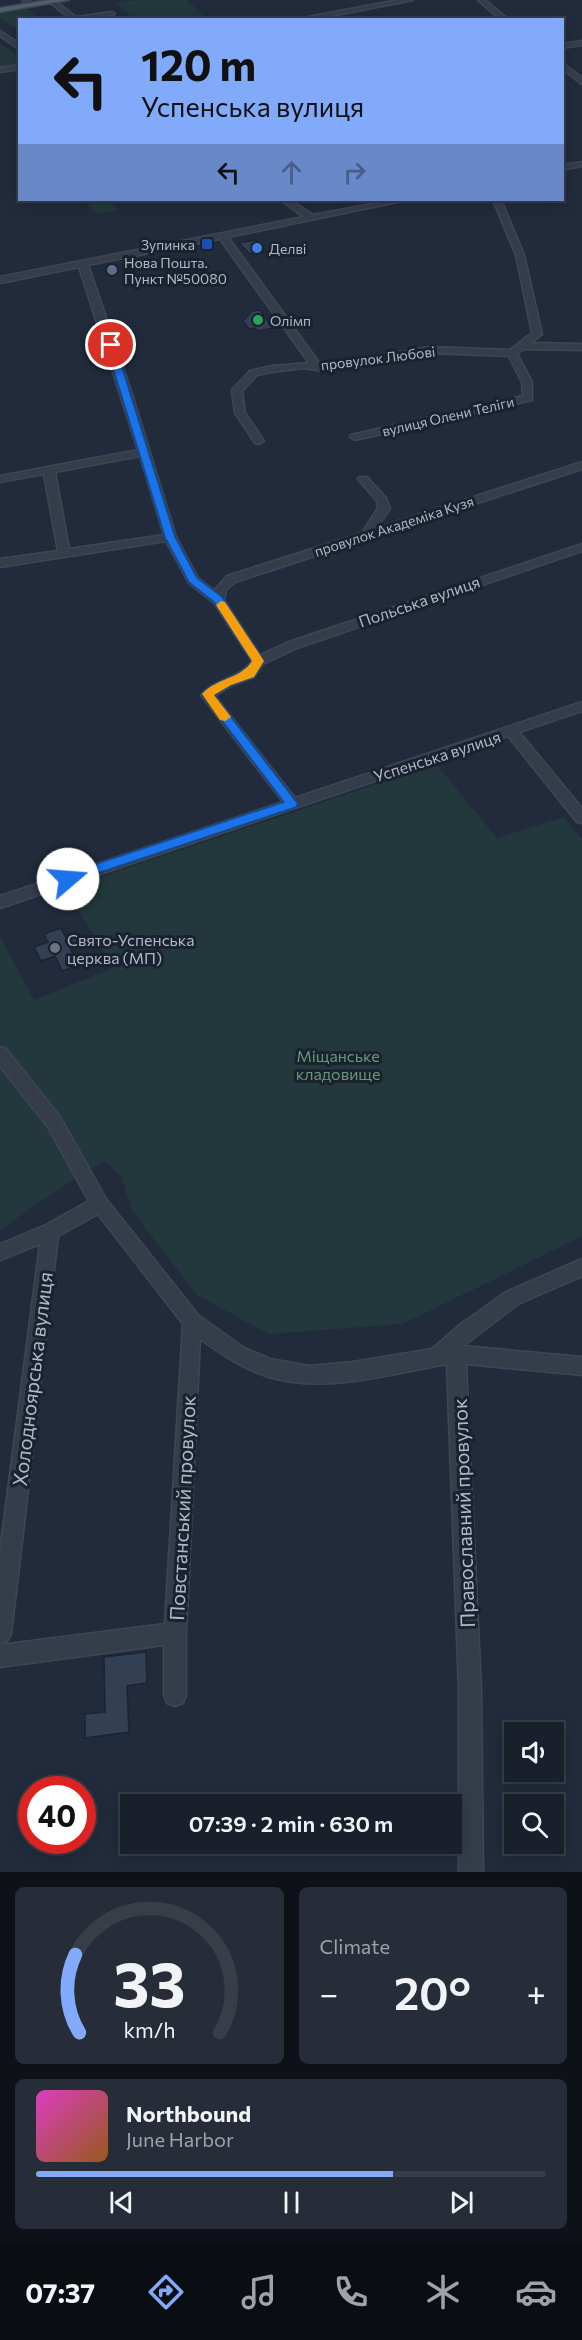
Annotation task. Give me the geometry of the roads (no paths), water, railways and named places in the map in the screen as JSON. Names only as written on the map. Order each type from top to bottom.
[{"type":"main road","points":[[0,10],[28,3],[65,0]]},
{"type":"street","points":[[306,18],[410,0]]},
{"type":"street","points":[[481,0],[504,18]]},
{"type":"street","points":[[53,2],[74,18]]},
{"type":"street","points":[[82,18],[112,14]]},
{"type":"street","points":[[0,33],[18,46]]},
{"type":"street","points":[[564,46],[582,43]]},
{"type":"street","points":[[0,70],[18,67]]},
{"type":"street","points":[[564,67],[582,82]]},
{"type":"street","points":[[564,168],[582,164]]},
{"type":"street","points":[[286,201],[312,219]]},
{"type":"street","points":[[0,269],[3,279],[398,201]]},
{"type":"street","points":[[497,201],[500,215],[511,229],[521,256],[537,334],[517,349]]},
{"type":"street","points":[[223,237],[316,366]]},
{"type":"street","points":[[83,264],[127,393],[170,537],[193,580],[218,600],[258,661],[250,674],[227,682],[207,694],[292,804]]},
{"type":"street","name":"провулок Любові","points":[[259,441],[240,413],[237,390],[254,373],[304,365],[324,368],[431,350],[582,347]]},
{"type":"street","name":"вулиця Олени Теліги","points":[[355,437],[528,398],[527,382],[517,349]]},
{"type":"street","points":[[0,479],[143,452]]},
{"type":"street","name":"провулок Академіка Кузя","points":[[218,600],[220,589],[231,579],[582,465]]},
{"type":"street","points":[[49,470],[64,554]]},
{"type":"street","points":[[363,479],[382,500],[384,508],[365,537]]},
{"type":"street","points":[[0,563],[170,537]]},
{"type":"street","name":"Польська вулиця","points":[[258,661],[303,641],[462,586],[582,548]]},
{"type":"street","name":"Успенська вулиця","points":[[0,902],[582,706]]},
{"type":"street","points":[[511,731],[582,818]]},
{"type":"street","points":[[0,1054],[54,1122],[100,1204],[192,1322],[237,1354],[269,1368],[309,1375],[353,1371],[447,1355],[582,1366]]},
{"type":"street","points":[[0,1252],[50,1232],[100,1204]]},
{"type":"street","name":"Холодноярська вулиця","points":[[0,1634],[50,1232]]},
{"type":"street","points":[[447,1355],[468,1330],[512,1298],[582,1267]]},
{"type":"street","name":"Повстанський провулок","points":[[175,1695],[175,1633],[192,1322]]},
{"type":"street","name":"Православний провулок","points":[[447,1355],[470,1690],[471,1872]]},
{"type":"street","points":[[0,1656],[175,1633]]},
{"type":"place","name":"Зупинка","points":[[207,244]]},
{"type":"place","name":"Делві","points":[[257,248]]},
{"type":"place","name":"Нова Пошта. Пункт №50080","points":[[112,270]]},
{"type":"place","name":"Олімп","points":[[258,320]]},
{"type":"place","name":"Свято-Успенська церква (МП)","points":[[55,948]]},
{"type":"park label","name":"Міщанське кладовище","points":[[338,1064]]}]
